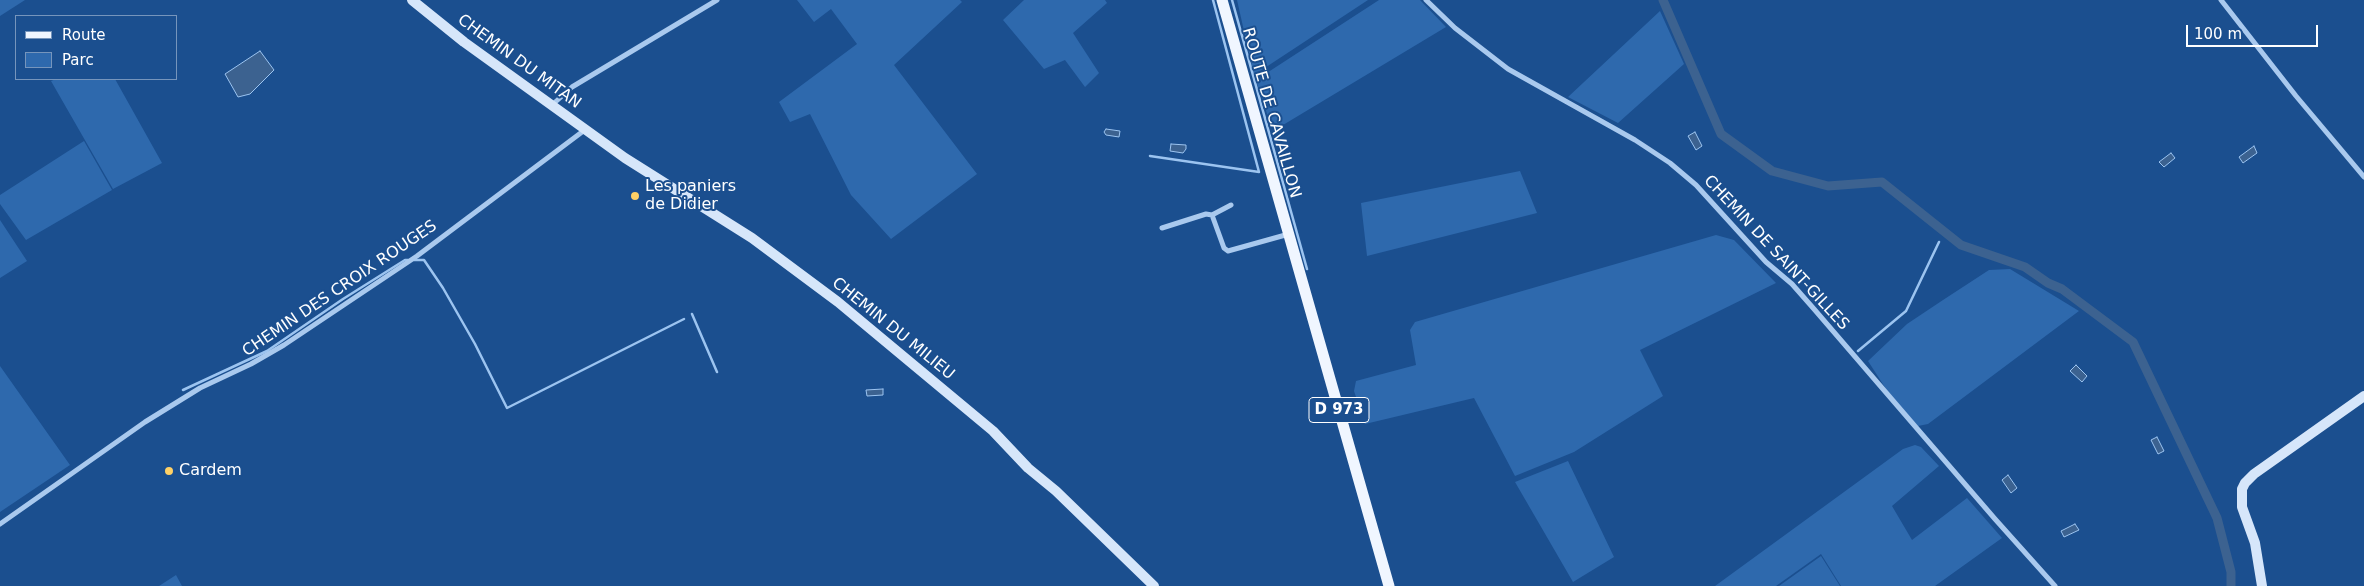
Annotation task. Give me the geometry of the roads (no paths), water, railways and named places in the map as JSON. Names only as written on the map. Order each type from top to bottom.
[{"type":"main road","name":"ROUTE DE CAVAILLON","points":[[1222,0],[1289,234]]},
{"type":"main road","name":"D 973","points":[[1289,234],[1389,586]]},
{"type":"street","name":"CHEMIN DU MITAN","points":[[412,0],[464,42],[586,129]]},
{"type":"street","points":[[552,105],[572,87],[717,0]]},
{"type":"street","name":"CHEMIN DE SAINT-GILLES","points":[[1426,0],[1455,28],[1508,69],[1635,140],[1670,163],[1696,184],[1766,262],[1803,297],[2055,586]]},
{"type":"street","points":[[2221,0],[2296,96],[2364,176]]},
{"type":"street","name":"CHEMIN DES CROIX ROUGES","points":[[0,524],[145,422],[200,388],[251,364],[284,344],[409,261],[586,129]]},
{"type":"street","name":"CHEMIN DU MILIEU","points":[[586,129],[634,164],[752,238],[838,302],[993,431],[1028,468],[1056,491],[1154,586]]},
{"type":"street","points":[[1162,228],[1206,214],[1212,215],[1230,205]]},
{"type":"street","points":[[1212,215],[1224,248],[1228,251],[1289,234]]},
{"type":"street","points":[[2262,586],[2254,543],[2242,507],[2242,489],[2245,483],[2254,474],[2364,396]]},
{"type":"waterway","points":[[1150,156],[1259,172],[1213,0]]},
{"type":"waterway","points":[[1232,0],[1307,269]]},
{"type":"waterway","points":[[1663,0],[1721,134],[1772,171],[1828,186],[1882,182],[1961,245],[2025,267],[2048,283],[2062,289],[2133,342],[2217,518],[2231,572],[2231,586]]},
{"type":"waterway","points":[[1858,351],[1906,311],[1939,242]]},
{"type":"waterway","points":[[183,390],[267,351],[343,299],[405,260],[408,260]]},
{"type":"waterway","points":[[414,260],[424,260],[443,288],[475,344],[507,408],[684,319]]},
{"type":"waterway","points":[[692,314],[717,372]]},
{"type":"place","name":"Les paniers de Didier","points":[[635,196]]},
{"type":"place","name":"Cardem","points":[[169,471]]}]
